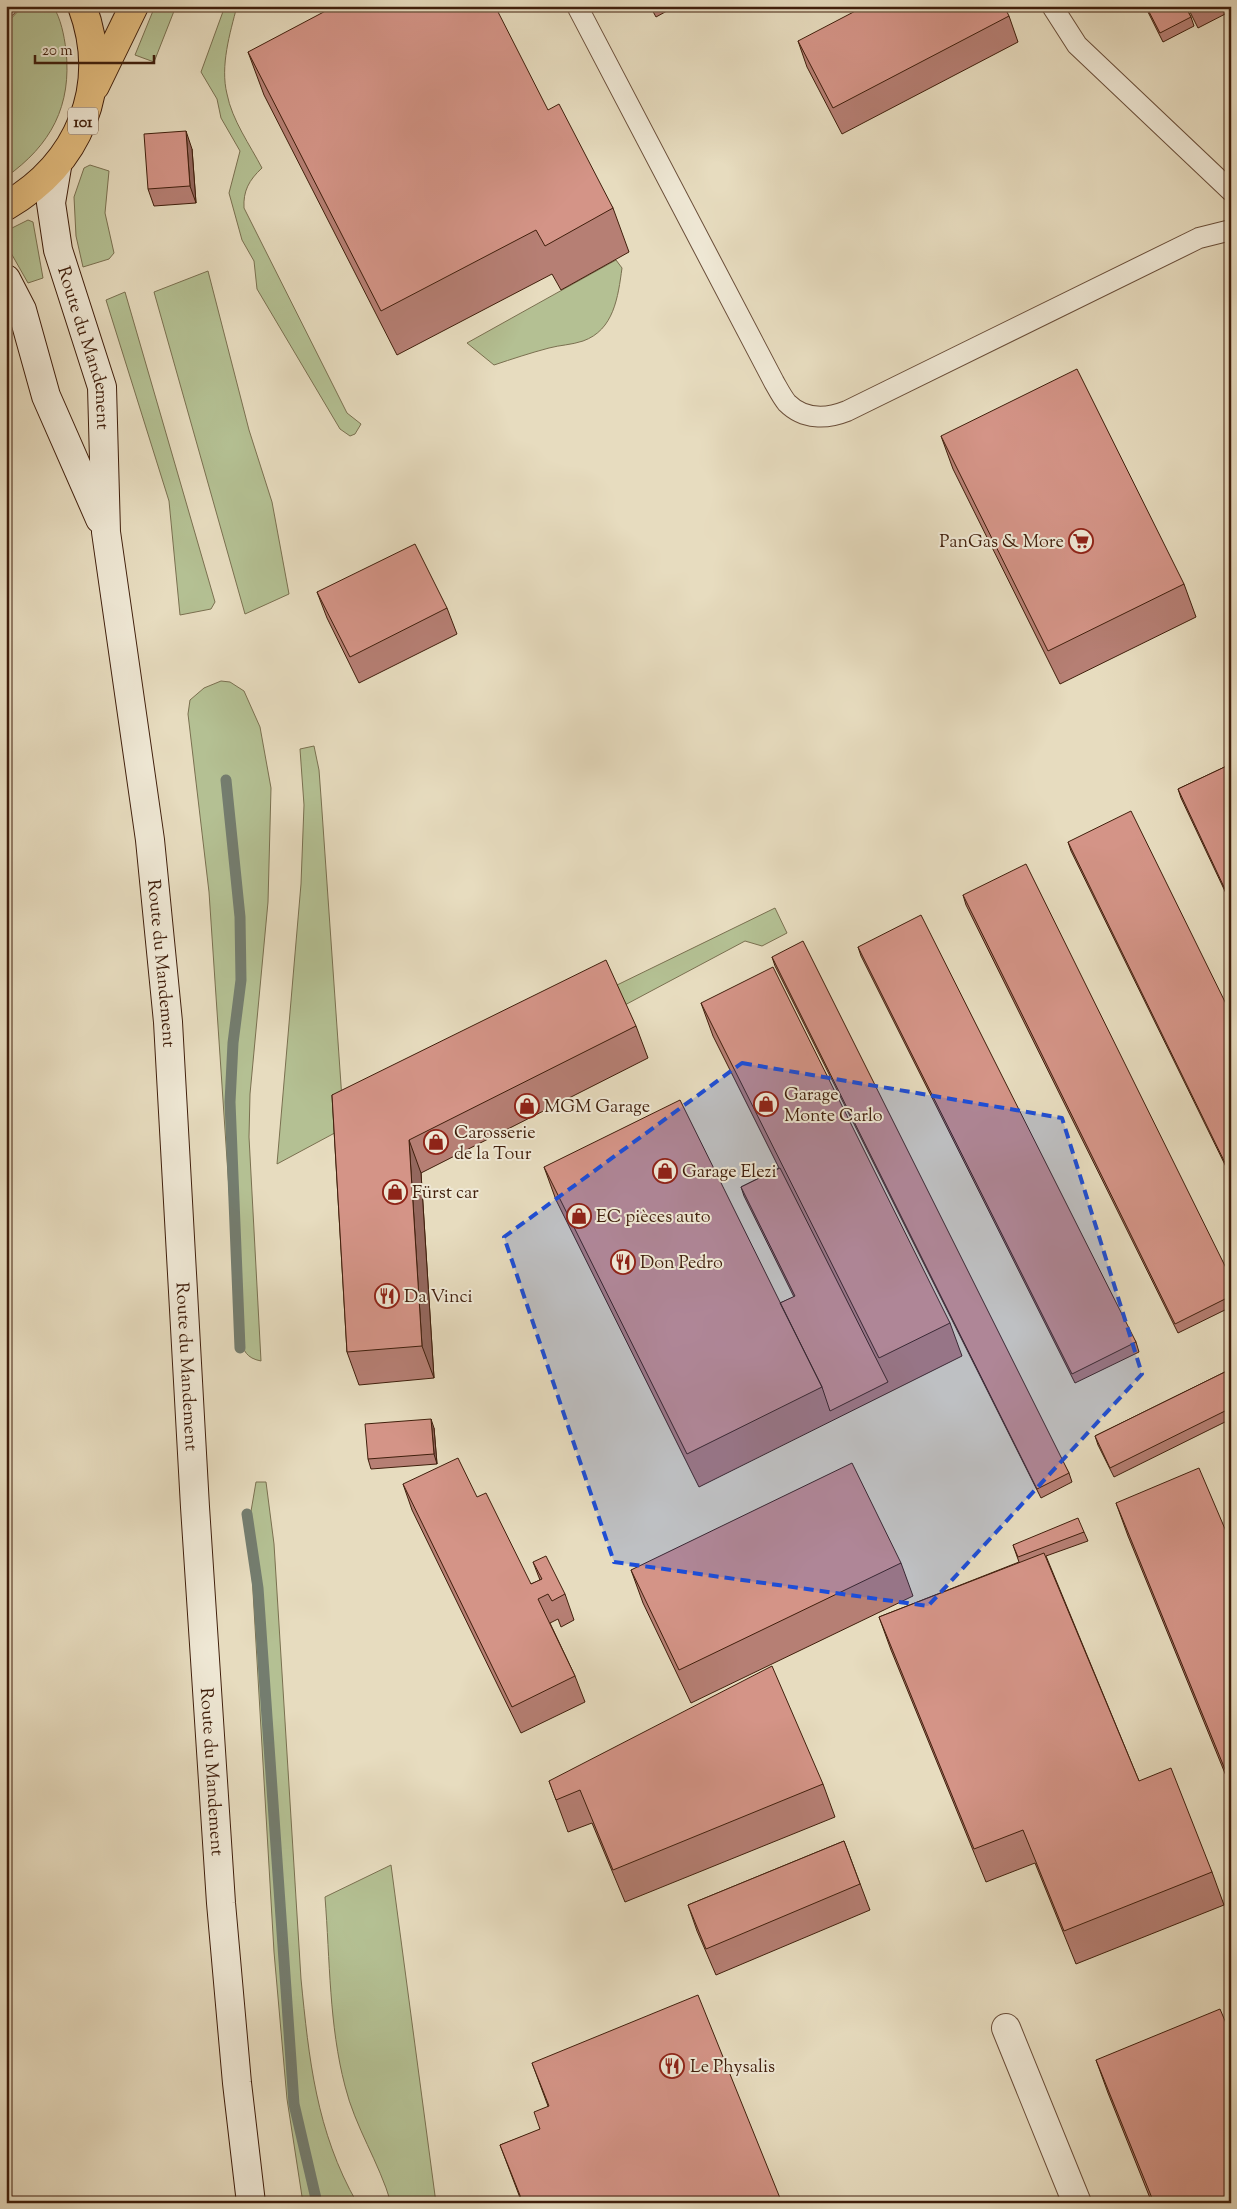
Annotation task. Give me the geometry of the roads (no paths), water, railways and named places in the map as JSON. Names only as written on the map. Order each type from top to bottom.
[{"type":"main road","name":"101","points":[[82,6],[91,36],[93,65],[91,94]]},
{"type":"main road","name":"101","points":[[6,206],[37,186],[57,166],[72,145],[84,120],[91,94],[134,6]]},
{"type":"main road","name":"Route du Mandement","points":[[57,166],[51,203],[58,250],[102,387],[106,532],[150,840],[168,1022],[195,1507],[220,1893],[237,2083],[251,2203]]},
{"type":"main road","name":"Route du Mandement","points":[[6,279],[22,310],[46,396],[106,532]]},
{"type":"main road","points":[[1006,2028],[1077,2203]]},
{"type":"lane","points":[[577,6],[774,382],[787,402],[807,414],[826,418],[847,411],[1199,238],[1231,230]]},
{"type":"lane","points":[[1052,6],[1077,44],[1231,191]]},
{"type":"waterway","points":[[226,780],[240,917],[241,980],[233,1043],[230,1102],[240,1348]]},
{"type":"waterway","points":[[247,1514],[258,1588],[294,2104],[317,2203]]},
{"type":"place","name":"PanGas & More","points":[[1081,541]]},
{"type":"place","name":"Garage Monte Carlo","points":[[766,1104]]},
{"type":"place","name":"MGM Garage","points":[[527,1106]]},
{"type":"place","name":"Carosserie de la Tour","points":[[436,1142]]},
{"type":"place","name":"Garage Elezi","points":[[665,1171]]},
{"type":"place","name":"Fürst car","points":[[395,1192]]},
{"type":"place","name":"EC pièces auto","points":[[579,1216]]},
{"type":"place","name":"Don Pedro","points":[[623,1262]]},
{"type":"place","name":"Da Vinci","points":[[387,1296]]},
{"type":"place","name":"Le Physalis","points":[[672,2066]]}]
